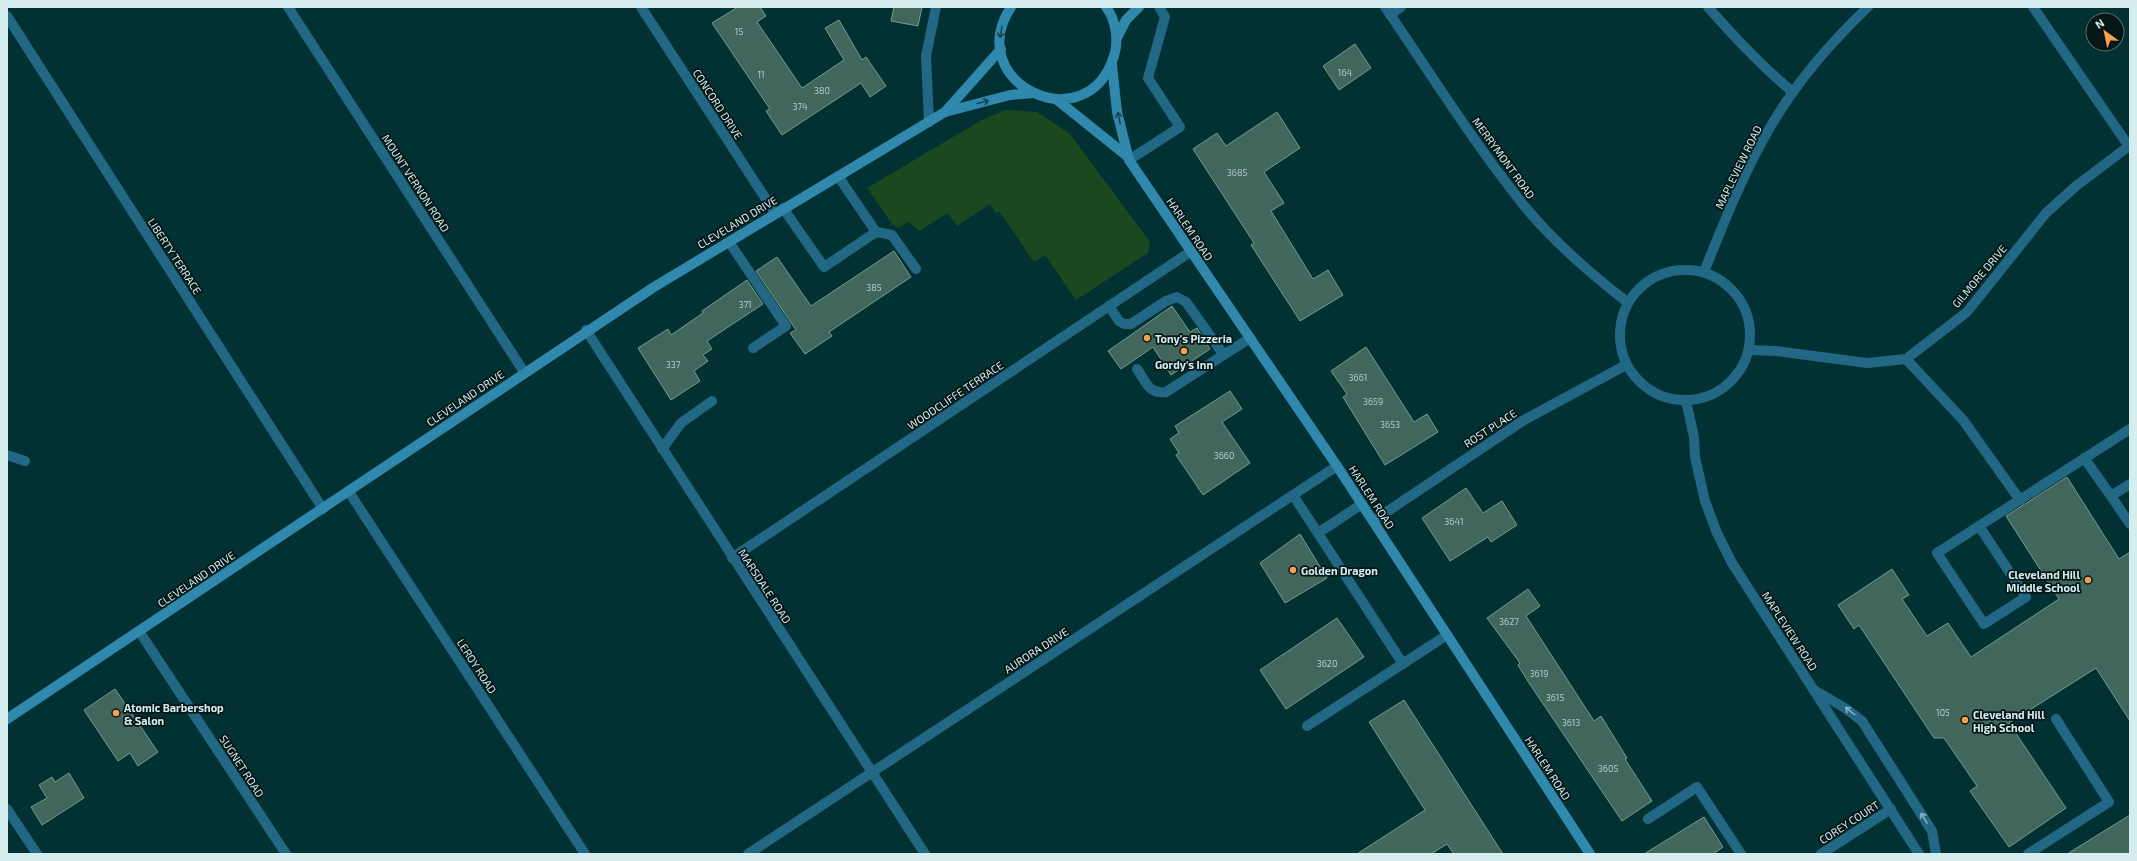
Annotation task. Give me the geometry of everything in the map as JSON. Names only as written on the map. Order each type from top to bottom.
[{"type":"street","name":"MOUNT VERNON ROAD","points":[[288,7],[524,372]]},
{"type":"street","name":"CONCORD DRIVE","points":[[641,7],[779,211],[824,267],[876,232]]},
{"type":"street","points":[[929,122],[926,56],[936,7]]},
{"type":"street","points":[[1008,10],[1000,38],[1003,60],[1015,80],[1033,93],[1056,99],[1070,98],[1083,94],[1095,86],[1112,65],[1116,52],[1117,38],[1114,23],[1106,7]]},
{"type":"street","points":[[1117,38],[1126,20],[1139,7]]},
{"type":"street","points":[[1128,158],[1180,127],[1148,78],[1165,17],[1159,7]]},
{"type":"street","points":[[1387,11],[1401,7]]},
{"type":"street","points":[[1708,7],[1736,39],[1770,73],[1793,92]]},
{"type":"street","name":"MAPLEVIEW ROAD","points":[[1704,272],[1741,184],[1764,138],[1793,92],[1831,45],[1868,7]]},
{"type":"street","points":[[2033,7],[2129,147]]},
{"type":"street","name":"MERRYMONT ROAD","points":[[1387,11],[1475,140],[1526,208],[1552,236],[1627,302]]},
{"type":"street","name":"LIBERTY TERRACE","points":[[7,16],[323,509]]},
{"type":"street","name":"CLEVELAND DRIVE","points":[[7,719],[323,509],[586,330],[779,211],[945,112],[1001,49]]},
{"type":"street","name":"HARLEM ROAD","points":[[1112,65],[1118,112],[1128,158]]},
{"type":"street","name":"CLEVELAND DRIVE","points":[[945,112],[1010,96],[1033,93]]},
{"type":"street","name":"HARLEM ROAD","points":[[1056,99],[1128,158],[1190,252],[1337,466],[1590,854]]},
{"type":"street","name":"GILMORE DRIVE","points":[[1906,359],[1967,312],[2046,213],[2076,186],[2129,147]]},
{"type":"street","points":[[838,176],[876,232],[892,235],[916,269]]},
{"type":"street","points":[[728,242],[786,326],[753,348]]},
{"type":"street","name":"WOODCLIFFE TERRACE","points":[[732,558],[1190,252]]},
{"type":"street","points":[[1681,269],[1704,272],[1723,281],[1739,297],[1750,327],[1749,350],[1743,366],[1728,384],[1709,396],[1686,401],[1658,396],[1639,383],[1626,365],[1620,347],[1620,324],[1627,302],[1635,292],[1652,278],[1681,269]]},
{"type":"street","points":[[1109,306],[1119,321],[1124,324],[1131,324],[1166,301],[1177,297],[1186,302],[1224,355]]},
{"type":"street","name":"MARSDALE ROAD","points":[[586,330],[732,558],[925,854]]},
{"type":"street","points":[[1137,368],[1156,394],[1166,392],[1250,338]]},
{"type":"street","points":[[1749,350],[1776,351],[1868,363],[1906,359],[1963,420],[2020,500]]},
{"type":"street","name":"ROST PLACE","points":[[1373,521],[1524,420],[1626,365]]},
{"type":"street","points":[[662,449],[681,423],[712,401]]},
{"type":"street","name":"MAPLEVIEW ROAD","points":[[1686,401],[1694,437],[1695,457],[1705,501],[1717,533],[1732,563],[1919,854]]},
{"type":"street","points":[[1979,526],[2026,597],[1984,624],[1937,553],[2084,458],[2130,429]]},
{"type":"street","points":[[7,455],[25,461]]},
{"type":"street","points":[[2084,458],[2130,524]]},
{"type":"street","name":"AURORA DRIVE","points":[[748,854],[1337,466]]},
{"type":"street","points":[[2111,496],[2130,484]]},
{"type":"street","name":"LEROY ROAD","points":[[348,492],[585,854]]},
{"type":"street","points":[[1293,495],[1403,664]]},
{"type":"street","points":[[1318,533],[1362,504]]},
{"type":"street","name":"SUGNET ROAD","points":[[139,631],[286,854]]},
{"type":"street","points":[[1307,726],[1447,635]]},
{"type":"street","points":[[1814,690],[1862,720],[1932,831],[1936,854]]},
{"type":"street","points":[[2028,854],[2109,802],[2056,719]]},
{"type":"street","points":[[1648,819],[1697,787],[1741,854]]},
{"type":"street","points":[[7,809],[37,854]]},
{"type":"street","name":"COREY COURT","points":[[1821,854],[1890,809]]},
{"type":"green space","points":[[1005,110],[1037,112],[1070,134],[1150,242],[1148,253],[1076,300],[1045,255],[1034,262],[999,211],[996,213],[990,204],[957,226],[948,213],[919,231],[909,222],[898,228],[892,224],[867,188],[980,121]]},
{"type":"building","points":[[738,7],[760,7],[766,16],[757,22],[802,88],[844,60],[825,28],[839,20],[862,60],[866,57],[886,86],[870,97],[861,83],[782,135],[766,111],[770,109],[712,23]]},
{"type":"building","points":[[894,7],[922,7],[918,26],[891,21]]},
{"type":"building","points":[[1355,44],[1371,68],[1339,90],[1323,66]]},
{"type":"building","points":[[1277,112],[1300,148],[1264,172],[1284,203],[1271,211],[1313,279],[1328,270],[1343,295],[1300,321],[1251,245],[1254,243],[1193,149],[1217,133],[1226,146]]},
{"type":"building","points":[[894,251],[911,277],[829,332],[832,336],[805,354],[790,333],[796,330],[756,271],[777,257],[811,306]]},
{"type":"building","points":[[747,280],[763,304],[707,341],[712,349],[703,355],[708,361],[694,371],[700,381],[671,400],[638,348],[668,329],[671,335],[703,313],[702,311]]},
{"type":"building","points":[[1172,306],[1190,332],[1197,328],[1210,349],[1171,375],[1153,347],[1121,369],[1108,351]]},
{"type":"building","points":[[1366,347],[1414,422],[1427,414],[1438,432],[1385,465],[1343,397],[1347,394],[1331,371]]},
{"type":"building","points":[[1230,391],[1242,409],[1222,422],[1250,463],[1203,495],[1176,455],[1179,453],[1170,439],[1179,433],[1175,426]]},
{"type":"building","points":[[2067,477],[2119,559],[2130,552],[2130,721],[2096,668],[2009,723],[2066,808],[2009,847],[1970,791],[1977,786],[1944,738],[1934,738],[1859,625],[1854,629],[1838,605],[1892,569],[1909,595],[1902,599],[1927,636],[1948,623],[1971,657],[2059,599],[2006,516]]},
{"type":"building","points":[[1466,488],[1483,513],[1502,501],[1517,525],[1491,542],[1488,537],[1450,561],[1422,518]]},
{"type":"building","name":"Golden Dragon","points":[[1300,534],[1327,578],[1285,603],[1260,563]]},
{"type":"building","points":[[1528,589],[1540,606],[1526,616],[1594,721],[1601,716],[1627,758],[1625,759],[1652,801],[1622,821],[1529,683],[1518,665],[1520,663],[1487,618]]},
{"type":"building","points":[[1337,618],[1364,657],[1286,709],[1260,670]]},
{"type":"building","points":[[115,689],[158,752],[138,766],[130,753],[118,761],[84,710]]},
{"type":"building","points":[[1404,700],[1503,854],[1454,854],[1447,844],[1431,854],[1357,854],[1425,810],[1369,722]]},
{"type":"building","points":[[69,773],[84,798],[42,825],[31,807],[47,798],[39,785],[52,777],[55,782]]},
{"type":"building","points":[[2130,815],[2130,854],[2067,854]]},
{"type":"building","points":[[1704,817],[1723,847],[1713,854],[1644,854]]},
{"type":"place","name":"Tony's Pizzeria","points":[[1147,338]]},
{"type":"place","name":"Gordy's Inn","points":[[1184,351]]},
{"type":"place","name":"Golden Dragon","points":[[1293,570]]},
{"type":"place","name":"Cleveland Hill Middle School","points":[[2088,580]]},
{"type":"place","name":"Atomic Barbershop & Salon","points":[[116,713]]},
{"type":"place","name":"Cleveland Hill High School","points":[[1965,720]]}]
